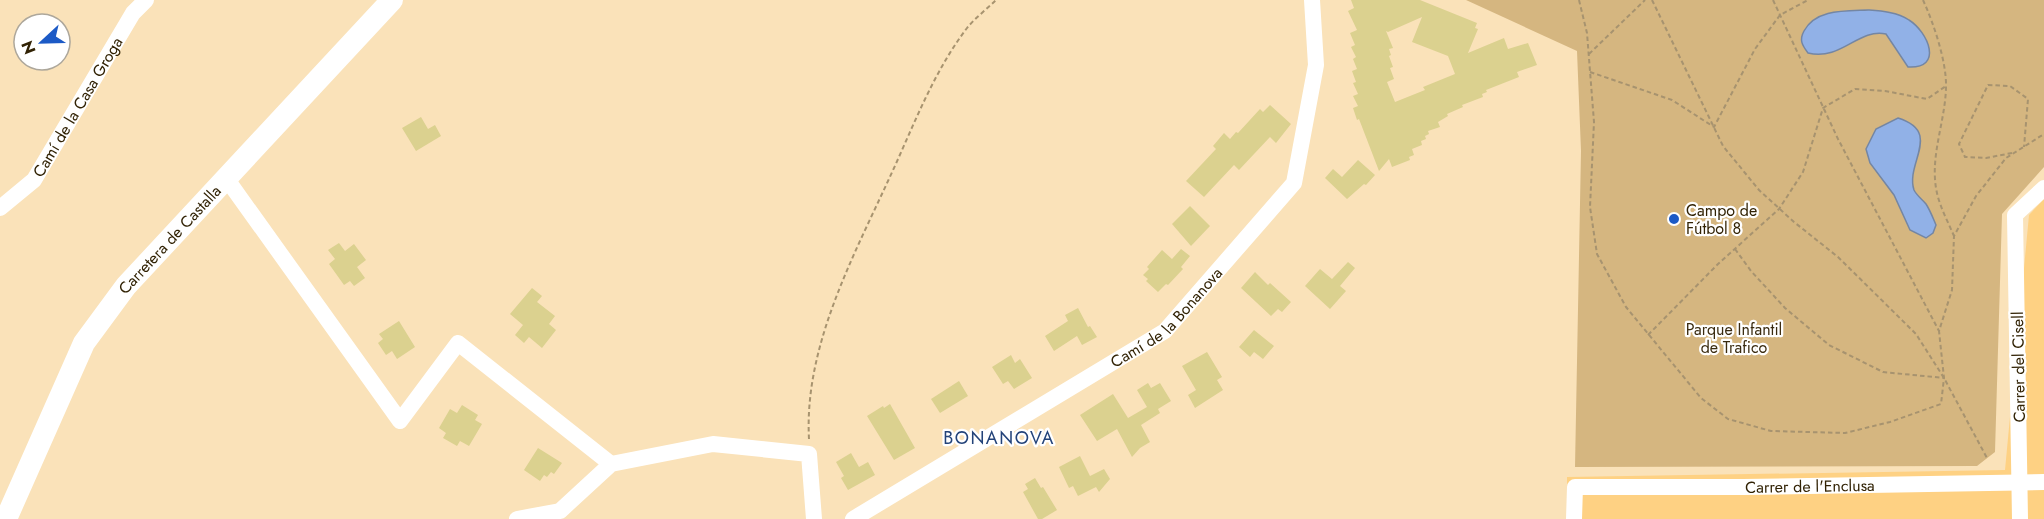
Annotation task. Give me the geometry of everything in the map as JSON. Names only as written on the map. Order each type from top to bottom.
[{"type":"main road","name":"Carretera de Castalla","points":[[6,519],[84,343],[126,286],[392,0]]},
{"type":"street","name":"Camí de la Casa Groga","points":[[0,208],[34,180],[132,13],[146,0]]},
{"type":"street","name":"Camí de la Bonanova","points":[[853,519],[1165,331],[1294,183],[1316,65],[1312,0]]},
{"type":"street","points":[[226,178],[400,421],[458,343],[611,464]]},
{"type":"street","name":"Carrer del Cisell","points":[[2020,519],[2015,215],[2044,188]]},
{"type":"street","points":[[517,519],[560,511],[611,464],[713,444],[810,454],[814,519]]},
{"type":"street","name":"Carrer de l'Enclusa","points":[[1574,519],[1575,487],[2044,482]]},
{"type":"path","points":[[810,454],[808,423],[815,368],[835,297],[938,74],[968,27],[996,0]]},
{"type":"path","points":[[1579,0],[1587,33],[1594,122],[1590,207],[1597,254],[1626,307],[1701,398],[1728,419],[1771,431],[1845,433],[1890,423],[1941,404],[1944,378],[1939,332],[1823,108],[1773,0]]},
{"type":"path","points":[[1588,54],[1646,0]]},
{"type":"path","points":[[1652,0],[1723,146],[1759,190],[1838,256],[1916,334],[1944,378],[1987,458]]},
{"type":"path","points":[[1714,127],[1755,49],[1780,15],[1808,0]]},
{"type":"path","points":[[1923,0],[1939,41],[1946,86],[1942,122],[1934,160],[1937,192],[1953,236],[1952,290],[1939,332]]},
{"type":"path","points":[[1590,72],[1672,100],[1714,127]]},
{"type":"path","points":[[2015,152],[1986,158],[1965,157],[1959,144],[1988,85],[2010,86],[2028,99],[2024,147]]},
{"type":"path","points":[[1648,334],[1779,209],[1803,172],[1823,108],[1855,89],[1885,91],[1927,99],[1946,86]]},
{"type":"path","points":[[1953,236],[1976,196],[2006,158],[2044,134]]},
{"type":"path","points":[[1735,249],[1750,271],[1785,308],[1829,345],[1883,372],[1944,378]]},
{"type":"shaded area","points":[[2044,199],[2044,519],[1567,519],[1567,477],[2005,470],[2029,215]]},
{"type":"green space","name":"Parque Infantil de Trafico","points":[[1466,0],[2044,0],[2044,167],[2002,214],[1995,452],[1977,466],[1575,467],[1581,151],[1577,51]]},
{"type":"water","points":[[1868,10],[1899,15],[1916,26],[1927,41],[1929,56],[1926,62],[1919,66],[1908,67],[1886,34],[1876,33],[1858,39],[1831,53],[1808,53],[1804,47],[1801,40],[1802,34],[1816,19],[1832,13]]},
{"type":"water","points":[[1898,118],[1911,124],[1918,131],[1920,140],[1914,169],[1914,190],[1926,204],[1936,225],[1933,233],[1926,238],[1910,230],[1894,195],[1870,163],[1866,149],[1876,129]]},
{"type":"building","points":[[1351,0],[1420,0],[1477,23],[1475,28],[1478,29],[1468,53],[1504,38],[1508,49],[1528,43],[1537,65],[1517,72],[1519,77],[1486,90],[1487,92],[1482,94],[1483,97],[1447,114],[1448,116],[1438,122],[1440,127],[1428,131],[1426,139],[1421,141],[1422,145],[1412,149],[1414,155],[1409,157],[1410,160],[1392,167],[1389,159],[1379,171],[1353,108],[1358,106],[1353,96],[1358,94],[1353,83],[1356,82],[1352,71],[1357,69],[1353,59],[1356,57],[1351,47],[1355,45],[1350,33],[1357,30],[1348,11],[1354,8]],"holes":[[[1422,17],[1412,42],[1448,56],[1455,74],[1423,87],[1425,90],[1395,102],[1387,82],[1394,79],[1389,56],[1391,55],[1389,49],[1393,48],[1386,31]]]},
{"type":"building","points":[[1270,105],[1291,124],[1276,143],[1270,137],[1239,170],[1234,165],[1204,197],[1186,181],[1216,149],[1213,146],[1224,133],[1230,139],[1260,109],[1263,112]]},
{"type":"building","points":[[421,117],[428,129],[435,125],[441,136],[416,151],[402,128]]},
{"type":"building","points":[[1358,160],[1375,175],[1347,199],[1325,178],[1333,169],[1342,177]]},
{"type":"building","points":[[1190,206],[1210,226],[1191,246],[1172,224]]},
{"type":"building","points":[[339,243],[345,251],[354,244],[366,260],[357,267],[365,278],[354,286],[350,281],[344,285],[329,264],[335,259],[328,250]]},
{"type":"building","points":[[1181,249],[1190,256],[1181,267],[1183,269],[1158,292],[1143,275],[1149,269],[1147,267],[1162,250],[1172,259]]},
{"type":"building","points":[[1348,262],[1355,268],[1340,286],[1346,291],[1330,309],[1305,286],[1320,269],[1332,279]]},
{"type":"building","points":[[1255,272],[1291,302],[1282,312],[1278,309],[1271,316],[1241,288]]},
{"type":"building","points":[[532,288],[542,296],[537,302],[555,316],[549,324],[556,330],[542,348],[529,337],[524,343],[515,335],[523,325],[510,314]]},
{"type":"building","points":[[1078,308],[1088,327],[1090,326],[1097,337],[1082,345],[1077,336],[1054,351],[1045,336],[1068,321],[1065,315]]},
{"type":"building","points":[[399,321],[415,347],[397,359],[392,351],[386,355],[378,343],[383,339],[379,334]]},
{"type":"building","points":[[1254,330],[1274,346],[1263,359],[1254,352],[1250,357],[1239,347]]},
{"type":"building","points":[[1207,352],[1222,377],[1217,380],[1223,390],[1195,408],[1188,395],[1196,390],[1182,366]]},
{"type":"building","points":[[1011,355],[1015,363],[1020,359],[1032,378],[1014,389],[1008,381],[1003,384],[992,367]]},
{"type":"building","points":[[959,381],[968,396],[940,413],[931,399]]},
{"type":"building","points":[[1148,383],[1151,388],[1160,383],[1171,401],[1158,409],[1160,413],[1141,425],[1150,442],[1132,457],[1117,429],[1097,441],[1080,415],[1113,394],[1128,418],[1147,407],[1137,390]]},
{"type":"building","points":[[890,404],[915,448],[894,460],[867,416]]},
{"type":"building","points":[[462,405],[478,415],[475,420],[482,424],[469,446],[460,441],[457,446],[443,438],[446,433],[439,428],[450,409],[457,413]]},
{"type":"building","points":[[538,448],[562,463],[554,474],[551,472],[547,477],[544,475],[540,481],[524,470]]},
{"type":"building","points":[[851,453],[859,467],[868,462],[875,475],[848,490],[841,478],[844,476],[836,462]]},
{"type":"building","points":[[1080,456],[1090,476],[1104,469],[1110,479],[1099,492],[1096,487],[1078,496],[1073,486],[1069,488],[1059,467]]},
{"type":"building","points":[[1035,478],[1057,510],[1042,519],[1038,519],[1023,492],[1028,489],[1025,484]]},
{"type":"place","name":"Campo de Fútbol 8","points":[[1674,219]]},
{"type":"district","name":"BONANOVA","points":[[999,438]]}]
